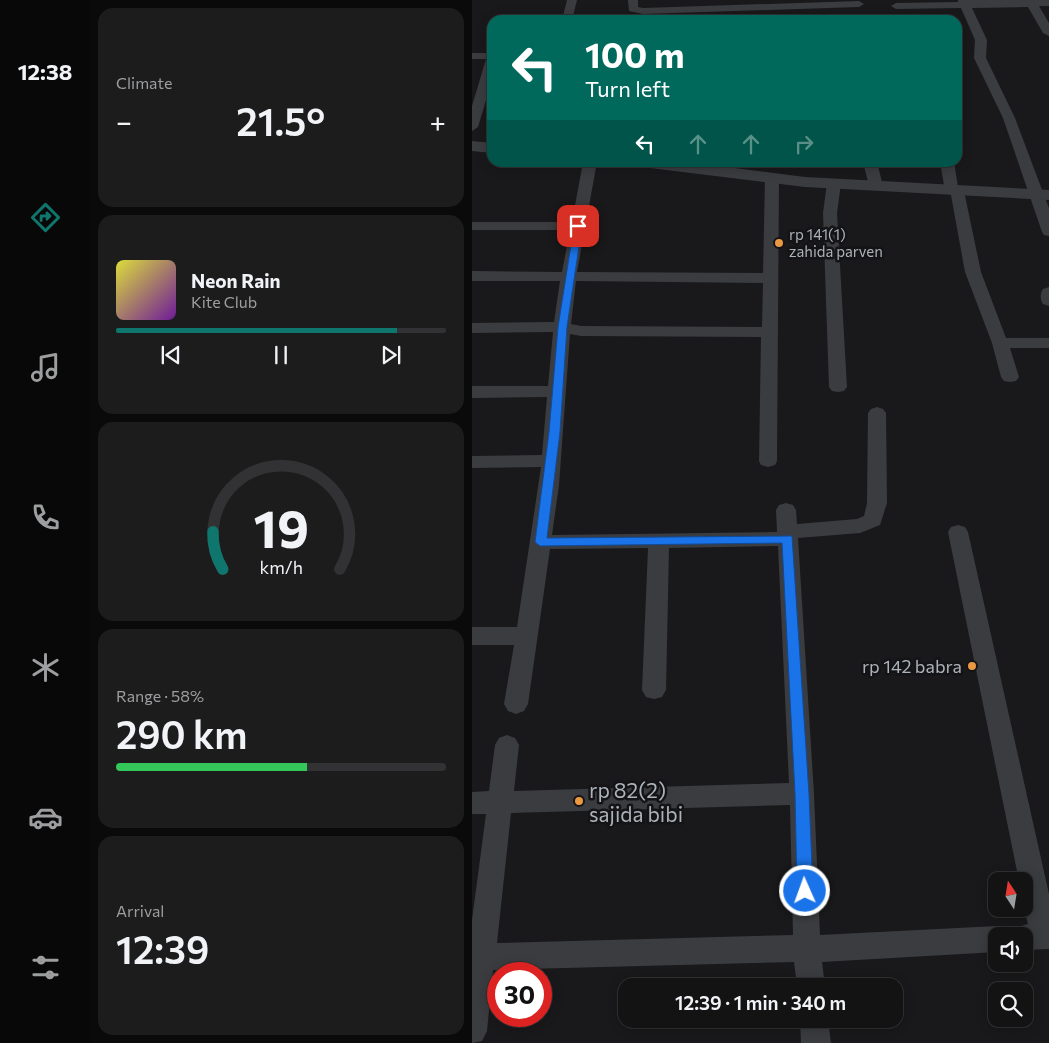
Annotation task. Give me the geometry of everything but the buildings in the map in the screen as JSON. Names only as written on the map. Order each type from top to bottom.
[{"type":"street","points":[[568,15],[572,0]]},
{"type":"street","points":[[633,0],[633,9],[638,11],[860,4]]},
{"type":"street","points":[[964,2],[981,40],[980,58],[1043,195],[1048,232]]},
{"type":"street","points":[[1031,2],[1048,32]]},
{"type":"street","points":[[899,15],[895,3],[1048,3]]},
{"type":"street","points":[[813,6],[815,15]]},
{"type":"street","points":[[472,56],[487,58]]},
{"type":"street","points":[[472,127],[475,106],[487,72]]},
{"type":"street","points":[[472,146],[487,148]]},
{"type":"street","points":[[516,704],[551,461],[562,327],[569,276],[589,167]]},
{"type":"street","points":[[683,167],[772,178],[834,183],[1043,195]]},
{"type":"street","points":[[871,167],[876,186]]},
{"type":"street","points":[[948,167],[973,272],[1000,343],[1010,377]]},
{"type":"street","points":[[768,461],[772,178]]},
{"type":"street","points":[[834,183],[830,213],[838,387]]},
{"type":"street","points":[[472,226],[578,226]]},
{"type":"street","points":[[472,276],[771,278]]},
{"type":"street","points":[[1048,292],[1048,301]]},
{"type":"street","points":[[472,328],[562,327],[581,331],[770,332]]},
{"type":"street","points":[[1000,343],[1048,343]]},
{"type":"street","points":[[472,392],[558,391]]},
{"type":"street","points":[[540,542],[659,540],[787,527],[860,526],[873,520],[877,503],[877,413]]},
{"type":"street","points":[[472,462],[551,461]]},
{"type":"street","points":[[787,527],[802,794],[807,949],[810,978]]},
{"type":"street","points":[[958,532],[1039,937]]},
{"type":"street","points":[[654,690],[659,540]]},
{"type":"street","points":[[472,636],[526,636]]},
{"type":"street","points":[[472,1032],[477,957],[501,802],[507,745]]},
{"type":"street","points":[[472,803],[802,794]]},
{"type":"street","points":[[477,957],[807,949],[988,939]]},
{"type":"street","points":[[815,1028],[816,1043]]},
{"type":"place","name":"rp 141(1) zahida parven","points":[[779,243]]},
{"type":"place","name":"rp 142 babra","points":[[972,666]]},
{"type":"place","name":"rp 82(2) sajida bibi","points":[[579,801]]},
{"type":"route","points":[[578,226],[562,327],[549,485],[540,542],[788,539],[802,794],[805,891]]}]
